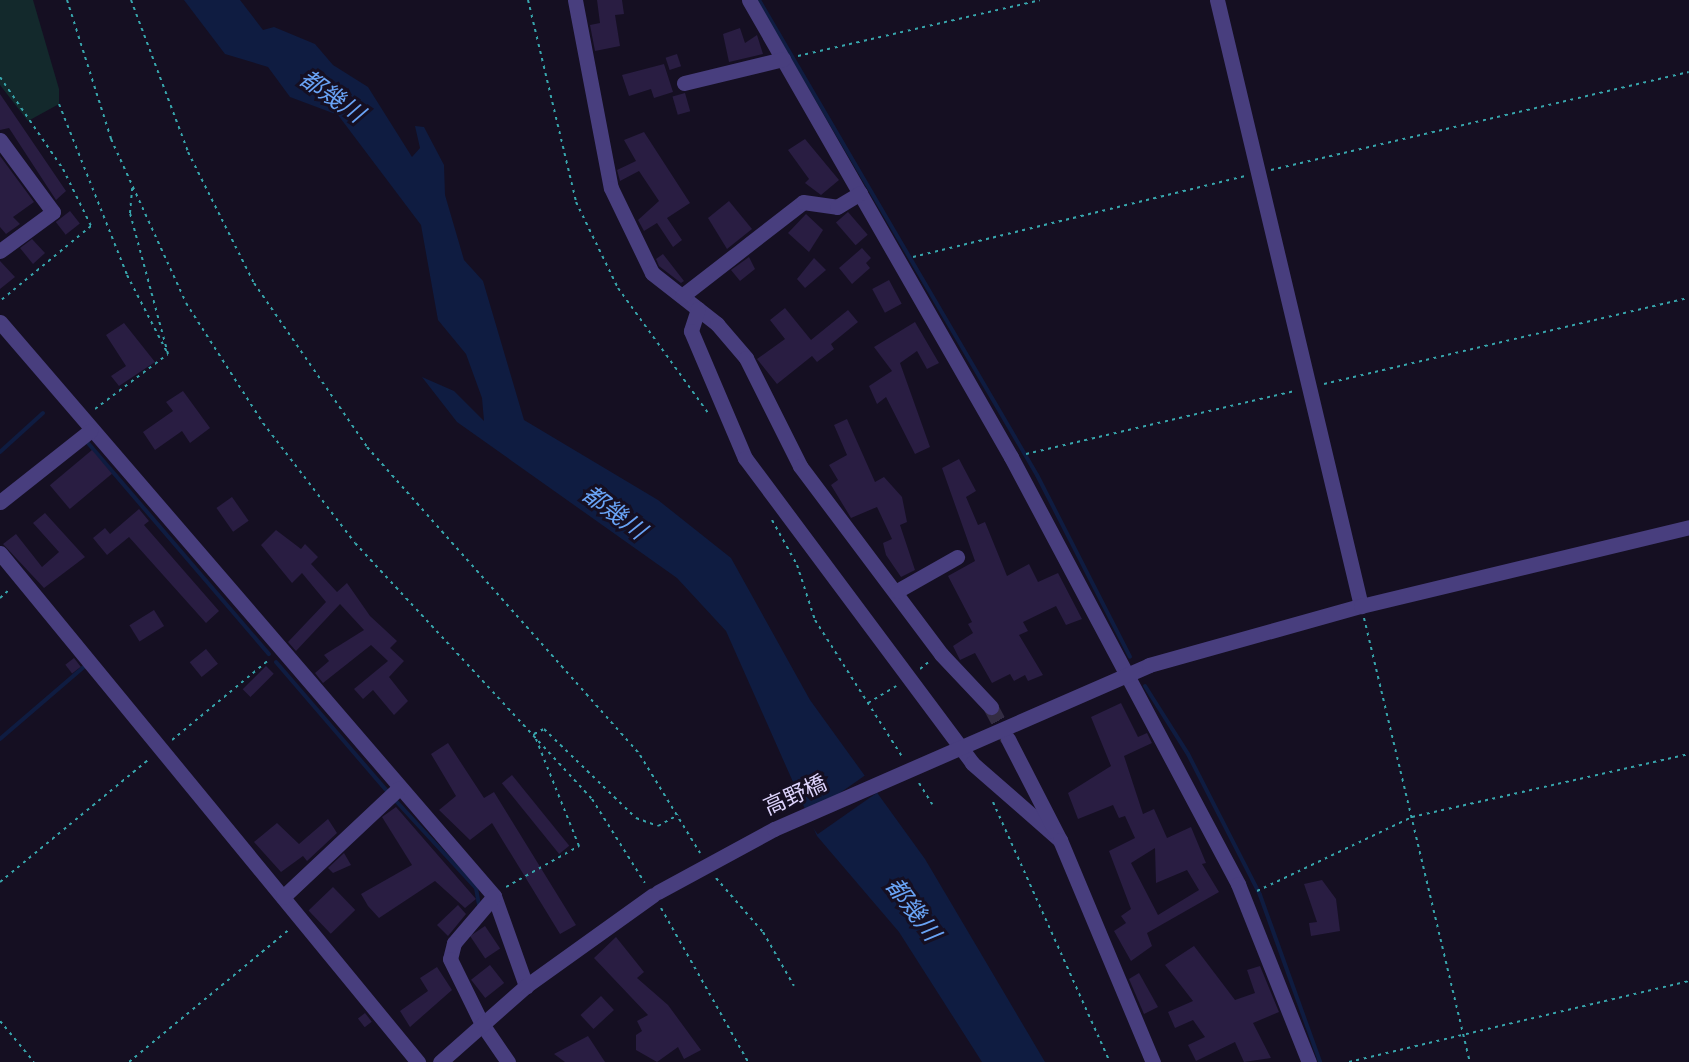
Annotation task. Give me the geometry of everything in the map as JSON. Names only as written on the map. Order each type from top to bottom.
[{"type":"street","points":[[575,0],[611,188],[652,273],[698,309],[746,358],[800,466],[897,591],[941,654],[991,707]]},
{"type":"street","points":[[749,0],[1011,457],[1126,673],[1244,897],[1309,1062]]},
{"type":"street","points":[[1217,0],[1361,606]]},
{"type":"street","points":[[684,83],[783,59]]},
{"type":"street","points":[[0,140],[53,212],[0,251]]},
{"type":"street","points":[[682,296],[803,202],[837,207],[860,193]]},
{"type":"street","points":[[698,309],[691,331],[745,458],[956,747],[1060,840]]},
{"type":"street","points":[[0,322],[279,652],[494,897],[526,986]]},
{"type":"street","points":[[0,502],[85,425]]},
{"type":"street","name":"高野橋","points":[[440,1062],[526,986],[654,894],[774,829],[1126,673],[1361,606],[1689,527]]},
{"type":"street","points":[[0,553],[159,750],[418,1062]]},
{"type":"street","points":[[897,591],[957,557]]},
{"type":"street","points":[[1008,739],[1060,840],[1153,1062]]},
{"type":"street","points":[[283,897],[398,789]]},
{"type":"street","points":[[494,897],[450,952],[482,1024],[508,1062]]},
{"type":"path","points":[[67,0],[111,139],[186,303],[305,483],[592,799],[654,894],[748,1062]]},
{"type":"path","points":[[131,0],[188,152],[254,283],[367,447],[633,747],[707,864]]},
{"type":"path","points":[[528,0],[563,157],[594,243],[649,339],[715,420]]},
{"type":"path","points":[[783,59],[1040,0]]},
{"type":"path","points":[[898,260],[1689,72]]},
{"type":"path","points":[[59,104],[122,264],[168,354]]},
{"type":"path","points":[[133,186],[130,213],[168,354]]},
{"type":"path","points":[[1011,457],[1689,298]]},
{"type":"path","points":[[85,425],[168,354]]},
{"type":"path","points":[[769,516],[797,565],[810,611],[907,765]]},
{"type":"path","points":[[1361,606],[1470,1062]]},
{"type":"path","points":[[0,882],[279,652]]},
{"type":"path","points":[[912,675],[935,658]]},
{"type":"path","points":[[868,703],[906,679]]},
{"type":"path","points":[[534,734],[544,729],[636,818],[658,826],[678,815]]},
{"type":"path","points":[[494,897],[579,846],[534,734]]},
{"type":"path","points":[[1244,897],[1412,817],[1689,754]]},
{"type":"path","points":[[914,774],[932,804]]},
{"type":"path","points":[[990,797],[1110,1062]]},
{"type":"path","points":[[713,873],[763,932],[794,987]]},
{"type":"path","points":[[129,1062],[301,920]]},
{"type":"path","points":[[1349,1062],[1689,981]]},
{"type":"path","points":[[0,1021],[34,1062]]},
{"type":"green space","points":[[0,0],[33,0],[59,89],[59,104],[28,121],[0,85]]},
{"type":"water","name":"都幾川","points":[[184,0],[240,0],[263,30],[274,27],[315,44],[333,65],[368,87],[412,157],[420,148],[415,126],[424,127],[444,165],[445,195],[464,260],[483,281],[524,420],[658,500],[731,558],[810,700],[925,859],[1045,1062],[982,1062],[899,932],[817,836],[726,631],[677,578],[457,422],[422,377],[454,391],[484,421],[482,398],[466,354],[438,320],[421,225],[338,115],[290,97],[268,67],[225,54]]},
{"type":"pier","points":[[867,774],[879,791],[818,834],[806,817]]},
{"type":"building","points":[[597,0],[622,0],[624,14],[615,15],[620,46],[595,51],[590,25],[600,23]]},
{"type":"building","points":[[740,28],[745,43],[757,35],[763,54],[729,62],[723,34]]},
{"type":"building","points":[[677,54],[681,66],[670,70],[666,58]]},
{"type":"building","points":[[664,64],[673,92],[654,98],[651,89],[629,96],[622,75]]},
{"type":"building","points":[[685,93],[690,111],[678,115],[673,97]]},
{"type":"building","points":[[0,94],[66,191],[56,200],[9,128],[0,130]]},
{"type":"building","points":[[644,132],[690,203],[667,218],[682,240],[673,247],[657,223],[644,231],[638,220],[659,201],[639,171],[620,181],[617,170],[636,161],[624,140]]},
{"type":"building","points":[[805,139],[839,180],[821,195],[805,183],[809,179],[788,150]]},
{"type":"building","points":[[0,156],[34,202],[13,217],[20,224],[6,234],[0,227]]},
{"type":"building","points":[[729,201],[752,229],[727,249],[708,218]]},
{"type":"building","points":[[70,211],[80,224],[66,235],[56,222]]},
{"type":"building","points":[[848,212],[868,235],[856,245],[836,222]]},
{"type":"building","points":[[806,214],[823,230],[809,252],[788,233]]},
{"type":"building","points":[[32,239],[45,253],[33,264],[20,248]]},
{"type":"building","points":[[862,248],[871,258],[866,263],[870,268],[852,284],[839,268]]},
{"type":"building","points":[[663,254],[684,281],[681,283],[659,266],[656,259]]},
{"type":"building","points":[[749,257],[755,269],[740,281],[731,270]]},
{"type":"building","points":[[814,258],[826,270],[805,288],[797,279]]},
{"type":"building","points":[[0,261],[15,277],[0,289]]},
{"type":"building","points":[[889,280],[902,304],[885,313],[872,289]]},
{"type":"building","points":[[785,308],[811,340],[848,310],[858,322],[831,344],[834,349],[817,362],[812,356],[777,384],[757,359],[785,339],[770,320]]},
{"type":"building","points":[[915,322],[939,363],[927,369],[917,351],[900,363],[930,447],[915,454],[886,397],[877,404],[869,386],[892,371],[874,347]]},
{"type":"building","points":[[124,323],[155,362],[119,386],[111,376],[126,366],[106,335]]},
{"type":"building","points":[[183,391],[210,428],[190,443],[182,431],[155,450],[143,432],[173,411],[166,402]]},
{"type":"building","points":[[847,419],[875,482],[884,477],[902,497],[907,522],[900,525],[915,570],[901,577],[886,555],[883,543],[892,539],[877,507],[851,518],[831,485],[838,480],[829,465],[847,455],[834,425]]},
{"type":"building","points":[[92,450],[112,474],[70,509],[50,485]]},
{"type":"building","points":[[959,459],[976,491],[966,497],[978,525],[985,522],[1007,576],[1029,564],[1038,582],[1058,573],[1082,619],[1066,625],[1056,606],[1023,622],[1028,631],[1019,635],[1043,675],[1028,681],[1025,675],[1014,681],[1010,674],[992,683],[975,653],[960,660],[953,646],[973,633],[968,624],[972,622],[948,576],[975,561],[942,468]]},
{"type":"building","points":[[232,497],[249,521],[233,532],[216,508]]},
{"type":"building","points":[[139,509],[149,521],[144,525],[219,611],[206,623],[129,537],[107,555],[93,538],[105,528],[110,534]]},
{"type":"building","points":[[45,513],[85,557],[44,588],[3,544],[16,534],[42,567],[59,552],[33,523]]},
{"type":"building","points":[[276,530],[301,549],[305,544],[318,557],[311,564],[337,592],[347,583],[370,616],[397,641],[390,648],[404,661],[389,677],[408,701],[394,715],[373,690],[363,699],[354,689],[388,661],[371,645],[323,683],[315,673],[329,661],[324,655],[364,630],[340,604],[296,651],[288,642],[326,602],[302,573],[292,583],[261,545]]},
{"type":"building","points":[[154,610],[164,626],[139,641],[129,625]]},
{"type":"building","points":[[206,649],[218,664],[202,677],[190,662]]},
{"type":"building","points":[[74,658],[81,667],[72,673],[65,665]]},
{"type":"building","points":[[266,666],[274,674],[250,697],[243,689]]},
{"type":"building","points":[[1121,703],[1138,737],[1147,733],[1152,743],[1124,756],[1143,814],[1154,809],[1167,838],[1191,827],[1206,863],[1202,864],[1219,892],[1147,933],[1152,946],[1131,961],[1114,931],[1126,923],[1121,916],[1131,909],[1109,851],[1135,838],[1125,816],[1119,818],[1113,805],[1078,819],[1068,793],[1111,766],[1091,717]],"holes":[[[1155,848],[1156,883],[1187,870],[1199,890],[1158,915],[1131,863]]]},
{"type":"building","points":[[448,743],[484,798],[494,792],[576,925],[560,934],[492,823],[470,840],[439,810],[456,796],[431,754]]},
{"type":"building","points":[[512,775],[569,846],[559,854],[502,783]]},
{"type":"building","points":[[396,807],[476,899],[465,908],[435,881],[379,918],[368,906],[361,894],[412,865],[382,817]]},
{"type":"building","points":[[328,819],[337,833],[307,861],[303,856],[281,872],[254,842],[277,823],[299,844]]},
{"type":"building","points":[[344,853],[351,865],[333,873],[328,868]]},
{"type":"building","points":[[1322,880],[1336,899],[1340,931],[1311,936],[1309,923],[1317,922],[1304,884]]},
{"type":"building","points":[[333,887],[355,910],[331,934],[309,911]]},
{"type":"building","points":[[458,905],[466,914],[448,936],[437,925]]},
{"type":"building","points":[[485,926],[500,948],[485,958],[470,936]]},
{"type":"building","points":[[616,937],[644,972],[637,978],[668,1005],[701,1050],[684,1059],[678,1047],[657,1062],[636,1050],[636,1035],[642,1031],[637,1021],[648,1015],[594,958]]},
{"type":"building","points":[[1194,946],[1235,1000],[1255,993],[1247,970],[1260,966],[1279,1012],[1253,1023],[1271,1058],[1244,1062],[1235,1042],[1196,1061],[1188,1045],[1205,1037],[1193,1020],[1175,1028],[1168,1012],[1193,1001],[1165,965]]},
{"type":"building","points":[[490,965],[504,983],[485,998],[471,980]]},
{"type":"building","points":[[437,967],[452,990],[410,1027],[400,1011],[428,991],[420,978]]},
{"type":"building","points":[[1139,973],[1158,1007],[1144,1014],[1129,979]]},
{"type":"building","points":[[601,996],[614,1010],[593,1029],[581,1015]]},
{"type":"building","points":[[365,1013],[372,1022],[365,1027],[358,1019]]},
{"type":"building","points":[[588,1036],[605,1062],[565,1062],[554,1054]]},
{"type":"waterway","points":[[759,0],[1037,475],[1130,657]]},
{"type":"waterway","points":[[0,452],[43,413]]},
{"type":"waterway","points":[[88,443],[269,654]]},
{"type":"waterway","points":[[276,662],[386,790]]},
{"type":"waterway","points":[[0,739],[85,666]]},
{"type":"waterway","points":[[1145,686],[1188,754],[1260,895],[1320,1062]]},
{"type":"waterway","points":[[396,801],[476,888],[479,905]]},
{"type":"tunnel","points":[[991,707],[1008,739]]}]
